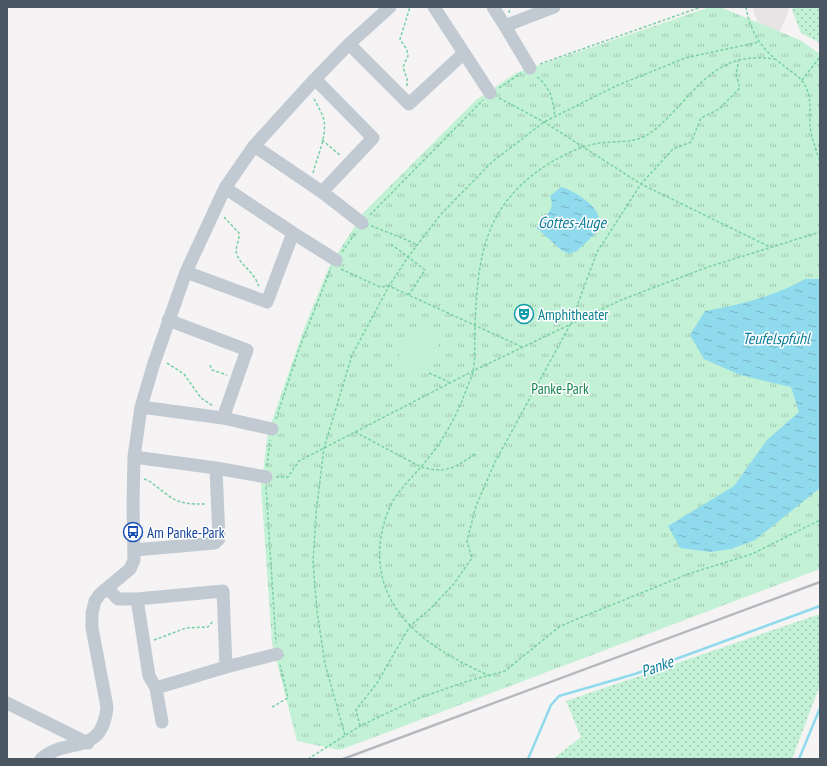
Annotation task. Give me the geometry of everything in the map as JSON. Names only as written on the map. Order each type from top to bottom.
[{"type":"street","points":[[41,759],[55,750],[88,743],[101,729],[106,720],[107,707],[92,628],[92,613],[95,601],[107,588],[130,569],[134,560],[134,457],[141,407],[168,320],[186,272],[225,188],[254,146],[315,78],[349,44],[390,7]]},
{"type":"street","points":[[434,7],[490,93]]},
{"type":"street","points":[[493,7],[530,68]]},
{"type":"street","points":[[505,26],[554,7]]},
{"type":"street","points":[[349,44],[409,104],[464,54]]},
{"type":"street","points":[[315,78],[373,138],[322,192]]},
{"type":"street","points":[[254,146],[322,192],[362,223]]},
{"type":"street","points":[[225,188],[336,260]]},
{"type":"street","points":[[186,272],[266,302],[293,233]]},
{"type":"street","points":[[168,320],[247,350],[224,415]]},
{"type":"street","points":[[141,407],[224,415],[272,429]]},
{"type":"street","points":[[134,457],[216,468],[266,477]]},
{"type":"street","points":[[134,550],[215,543],[219,538],[216,468]]},
{"type":"street","points":[[107,588],[118,599],[137,599],[223,591],[226,667]]},
{"type":"street","points":[[137,599],[149,676],[156,688],[162,722]]},
{"type":"street","points":[[156,688],[226,667],[277,654]]},
{"type":"street","points":[[7,703],[88,743]]},
{"type":"path","points":[[410,7],[400,39],[407,50],[408,56],[404,67],[407,79],[407,90],[413,100]]},
{"type":"path","points":[[272,707],[288,698],[277,654],[267,533],[266,477],[272,429],[304,338],[328,275],[336,260],[362,223],[490,93],[530,68],[701,7]]},
{"type":"path","points":[[746,7],[749,22],[759,42],[774,59],[802,80],[811,102],[810,124],[812,141],[820,161]]},
{"type":"path","points":[[345,735],[325,664],[317,611],[313,563],[316,513],[324,448],[352,355],[389,286],[408,257],[441,214],[487,167],[544,122],[616,86],[685,58],[759,42]]},
{"type":"path","points":[[490,676],[437,648],[410,626],[398,612],[386,593],[381,572],[379,553],[382,529],[393,500],[404,484],[421,467],[440,442],[457,412],[473,371],[476,286],[480,258],[490,226],[525,181],[547,165],[584,147],[601,143],[640,140],[659,126],[703,81],[722,66],[739,59],[760,57],[774,59]]},
{"type":"path","points":[[802,80],[820,57]]},
{"type":"path","points":[[360,726],[356,710],[377,683],[410,626],[429,610],[452,585],[472,558],[467,541],[476,506],[495,462],[570,324],[597,252],[641,184],[673,149],[690,142],[701,118],[719,109],[740,88],[736,74],[739,59]]},
{"type":"path","points":[[530,68],[550,91],[555,117]]},
{"type":"path","points":[[490,93],[544,122],[641,184],[770,247]]},
{"type":"path","points":[[310,184],[322,140],[324,119],[313,97]]},
{"type":"path","points":[[322,140],[342,157]]},
{"type":"path","points":[[224,217],[239,234],[236,250],[237,255],[253,274],[260,291],[259,299]]},
{"type":"path","points":[[362,223],[378,227],[389,234],[413,242],[417,245]]},
{"type":"path","points":[[266,477],[288,477],[299,461],[473,371],[621,300],[708,267],[820,232]]},
{"type":"path","points":[[391,244],[425,270],[408,296]]},
{"type":"path","points":[[336,260],[338,268],[380,287],[389,286],[522,347]]},
{"type":"path","points":[[167,363],[184,374],[201,398],[224,415]]},
{"type":"path","points":[[210,365],[212,370],[237,378]]},
{"type":"path","points":[[429,373],[449,383]]},
{"type":"path","points":[[355,432],[421,467],[432,470],[447,470],[457,467],[475,454]]},
{"type":"path","points":[[138,478],[149,481],[182,503],[217,503]]},
{"type":"path","points":[[308,759],[360,726],[424,696],[504,671],[559,627],[577,618],[688,574],[752,554],[820,520]]},
{"type":"path","points":[[144,642],[167,636],[186,628],[208,627],[212,622]]},
{"type":"shaded area","points":[[752,7],[790,7],[780,32],[758,23]]},
{"type":"green space","name":"Panke-Park","points":[[710,7],[720,7],[800,40],[820,54],[820,569],[340,750],[297,741],[272,643],[261,487],[268,432],[305,326],[329,267],[363,213],[476,100],[516,73]]},
{"type":"green space","points":[[794,7],[820,7],[820,43],[801,33],[792,10]]},
{"type":"green space","points":[[412,327],[441,339],[426,374],[397,361]]},
{"type":"green space","points":[[820,614],[820,685],[792,759],[553,759],[581,737],[566,701]]},
{"type":"water","name":"Gottes-Auge","points":[[561,187],[588,202],[596,211],[599,219],[598,231],[577,251],[569,254],[561,250],[537,228],[550,211],[552,202],[550,196]]},
{"type":"water","name":"Teufelspfuhl","points":[[805,279],[820,279],[820,488],[755,540],[731,549],[711,552],[680,548],[668,526],[734,486],[767,440],[799,412],[791,387],[740,375],[704,359],[690,335],[705,311],[731,306],[769,295]]},
{"type":"waterway","name":"Panke","points":[[528,759],[551,705],[559,696],[635,674],[820,606]]},
{"type":"waterway","points":[[799,759],[820,708]]},
{"type":"railway","points":[[343,759],[820,582]]},
{"type":"place","name":"Amphitheater","points":[[524,314]]},
{"type":"place","name":"Am Panke-Park","points":[[133,532]]}]
